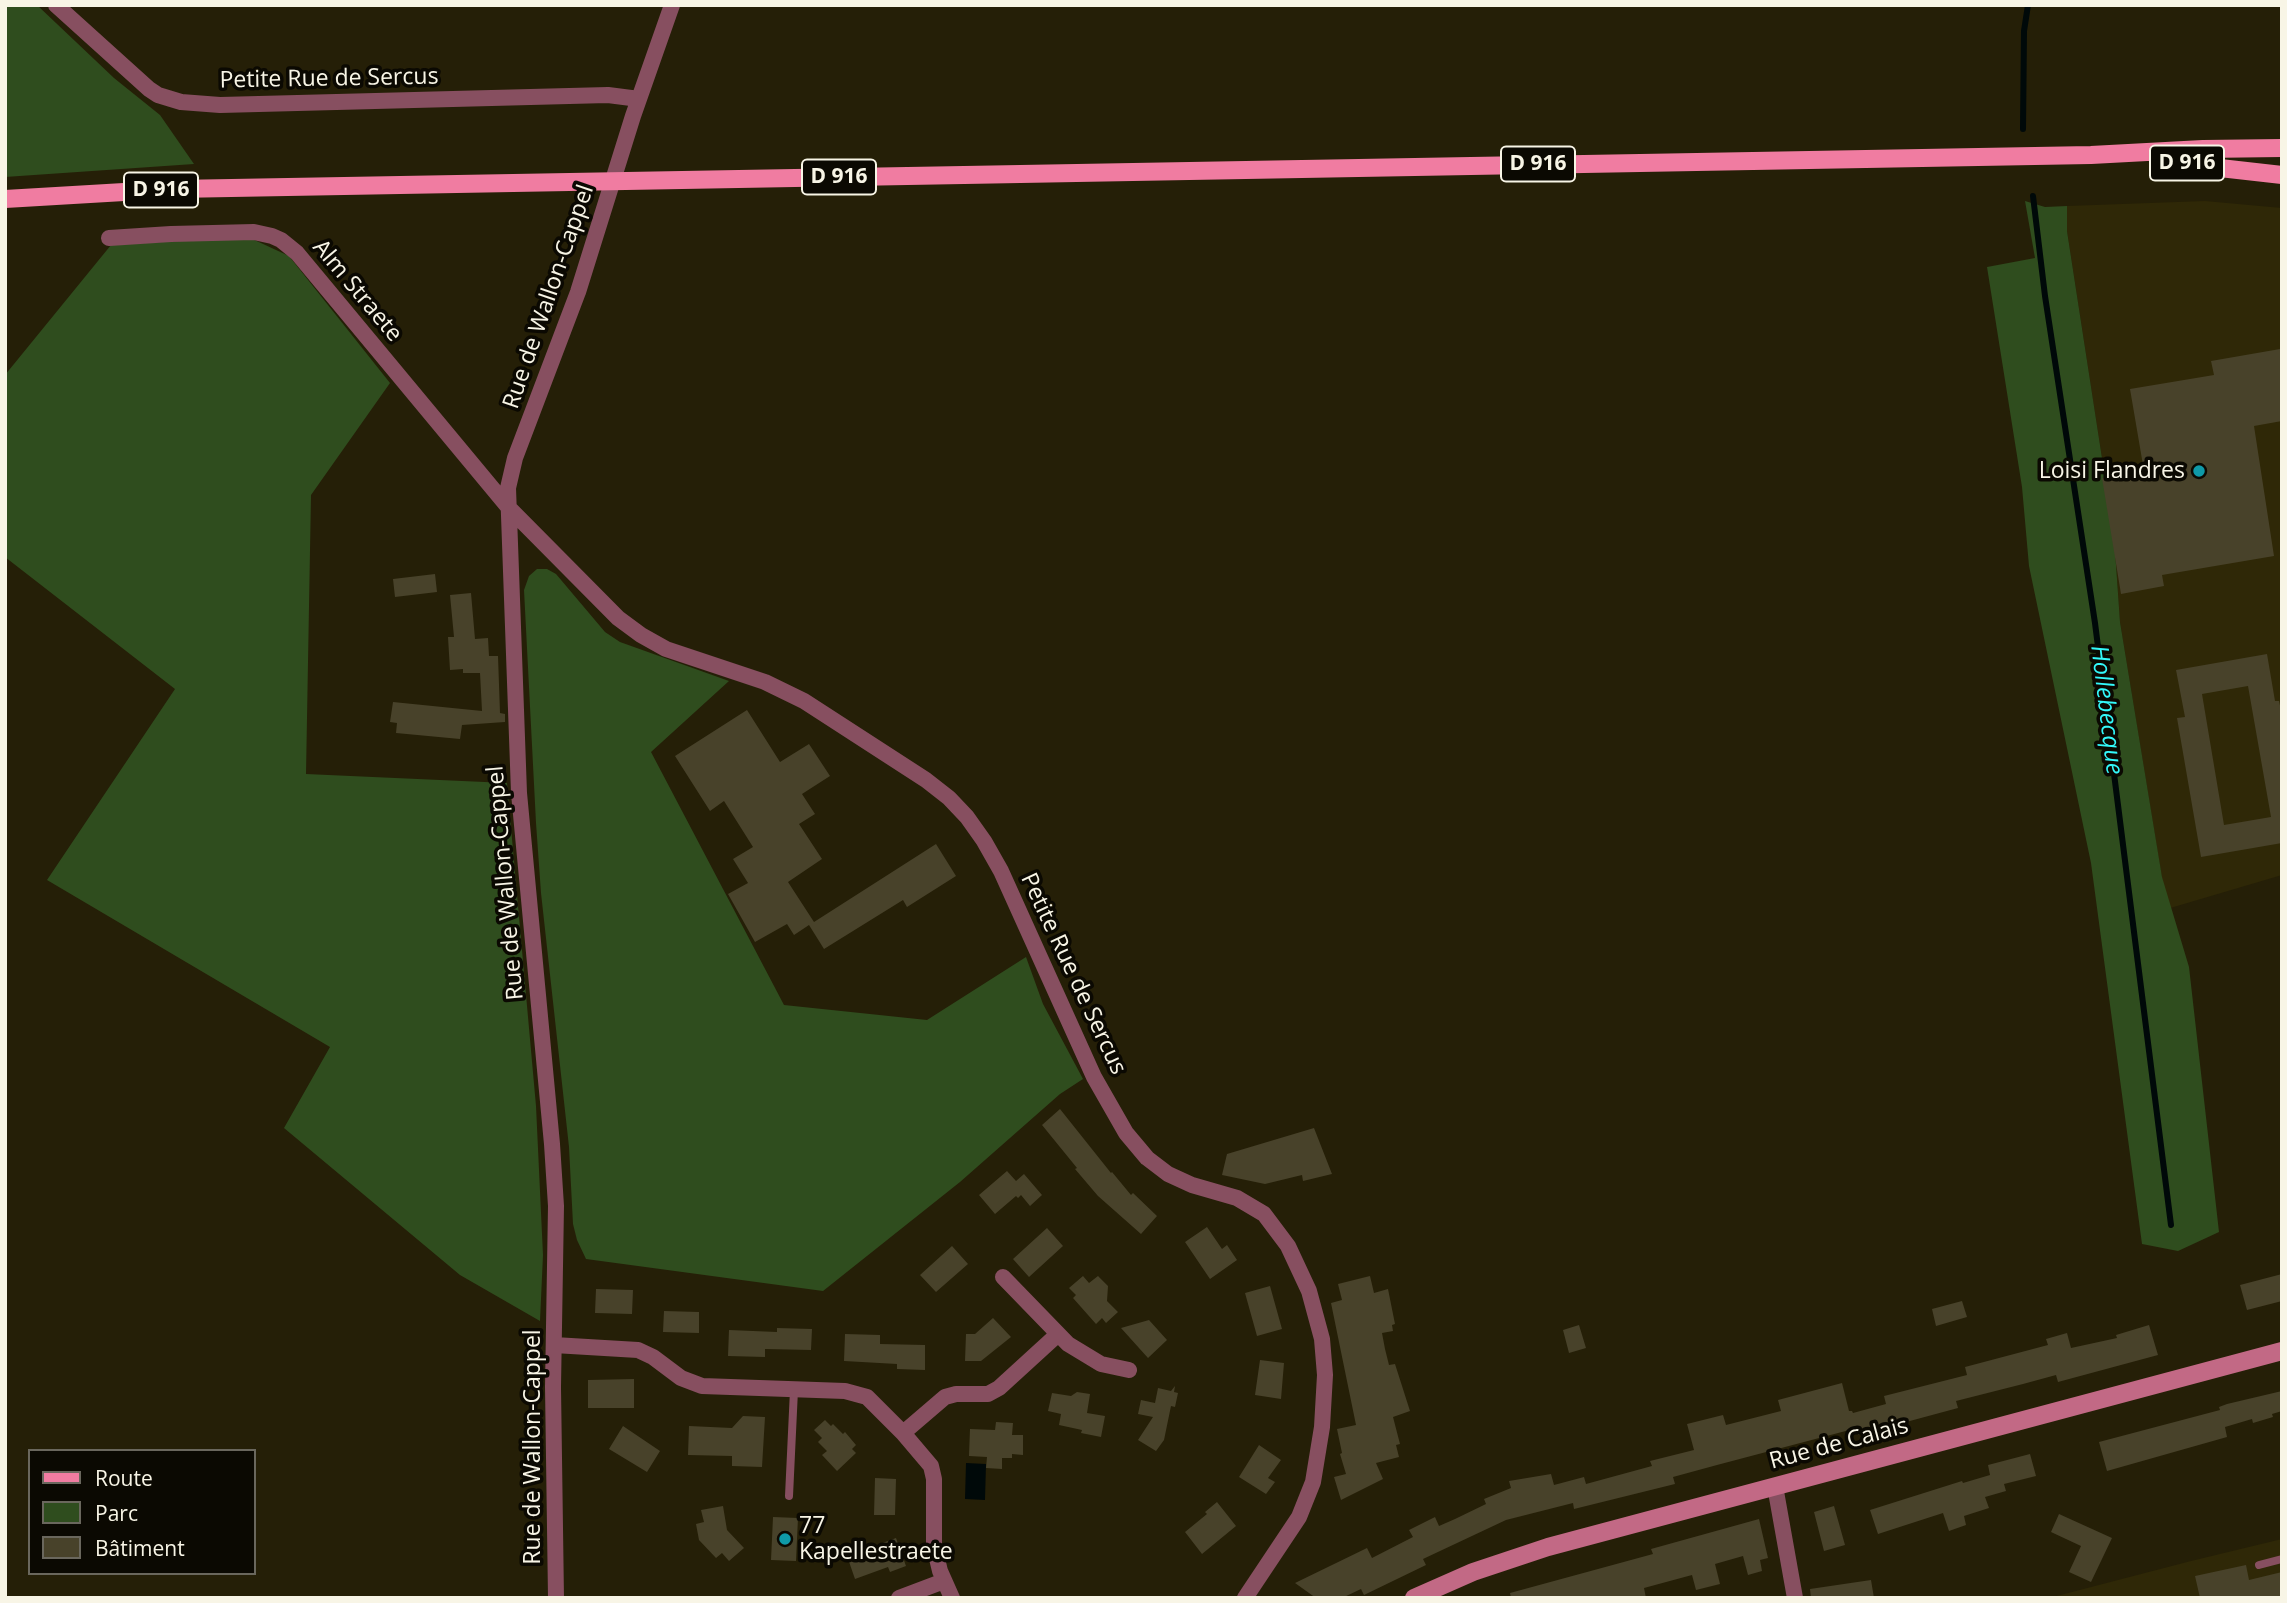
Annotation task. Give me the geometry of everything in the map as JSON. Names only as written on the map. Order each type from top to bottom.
[{"type":"main road","name":"D 916","points":[[5,199],[175,189],[2091,155],[2282,148]]},
{"type":"main road","name":"D 916","points":[[2091,155],[2193,163],[2282,176]]},
{"type":"street","name":"Petite Rue de Sercus","points":[[56,5],[149,89],[158,95],[181,102],[220,105],[608,95],[639,99]]},
{"type":"street","name":"Rue de Wallon-Cappel","points":[[556,1598],[556,1206],[519,793],[508,488],[512,468],[563,337],[671,5]]},
{"type":"street","name":"Alm Straete","points":[[108,238],[154,234],[254,232],[281,240],[297,253],[508,507]]},
{"type":"street","name":"Petite Rue de Sercus","points":[[508,507],[596,598],[641,635],[681,655],[765,682],[791,694],[891,756],[949,798],[976,828],[993,855],[1094,1077],[1126,1133],[1147,1158],[1168,1174],[1192,1185],[1248,1202],[1264,1214],[1280,1233],[1303,1275],[1319,1324],[1324,1357],[1323,1418],[1313,1482],[1305,1506],[1286,1539],[1245,1598]]},
{"type":"street","points":[[1003,1277],[1057,1335],[1090,1359],[1129,1370]]},
{"type":"street","points":[[903,1433],[945,1397],[962,1393],[988,1394],[999,1388],[1057,1335]]},
{"type":"street","points":[[554,1345],[638,1350],[653,1357],[681,1378],[702,1386],[845,1391],[860,1394],[873,1401],[928,1462],[933,1473],[934,1546],[952,1598]]},
{"type":"street","name":"Rue de Calais","points":[[1413,1598],[1518,1556],[2282,1351]]},
{"type":"street","points":[[1775,1486],[1795,1598]]},
{"type":"street","points":[[899,1598],[944,1581]]},
{"type":"lane","points":[[789,1496],[794,1390]]},
{"type":"lane","points":[[2259,1565],[2282,1559]]},
{"type":"shaded area","points":[[2205,201],[2282,208],[2282,875],[2167,909],[2120,622],[2114,536],[2067,231],[2067,206]]},
{"type":"shaded area","points":[[966,1463],[986,1464],[985,1500],[965,1499]]},
{"type":"shaded area","points":[[2282,1539],[2282,1598],[2049,1598],[2191,1561]]},
{"type":"green space","points":[[5,5],[37,5],[114,78],[160,115],[194,164],[5,177]]},
{"type":"green space","points":[[2025,201],[2045,207],[2067,206],[2067,231],[2114,536],[2120,622],[2162,877],[2189,967],[2219,1232],[2178,1251],[2142,1244],[2091,863],[2029,566],[2022,487],[1987,267],[2035,258]]},
{"type":"green space","points":[[248,237],[289,256],[390,383],[311,495],[306,774],[507,783],[536,1106],[543,1255],[540,1321],[460,1275],[284,1128],[330,1047],[47,880],[175,689],[5,557],[5,375],[111,245]]},
{"type":"green space","points":[[537,569],[547,569],[556,574],[605,632],[620,642],[729,681],[651,752],[784,1005],[927,1020],[1026,957],[1043,1004],[1083,1079],[1060,1094],[960,1182],[823,1291],[586,1259],[577,1240],[573,1224],[569,1147],[541,893],[536,823],[524,590],[529,576]]},
{"type":"building","name":"Loisi Flandres","points":[[2280,349],[2282,421],[2254,426],[2274,556],[2162,575],[2164,586],[2121,594],[2102,478],[2144,471],[2130,389],[2214,375],[2211,361]]},
{"type":"building","points":[[435,574],[437,592],[395,597],[393,579]]},
{"type":"building","points":[[471,593],[475,639],[488,638],[489,656],[498,656],[500,713],[505,714],[505,722],[462,725],[460,739],[396,733],[397,723],[390,722],[393,702],[482,711],[480,673],[463,673],[463,669],[450,670],[448,637],[454,637],[450,595]]},
{"type":"building","points":[[2267,654],[2275,701],[2279,701],[2282,715],[2282,843],[2201,857],[2177,718],[2185,717],[2176,670]],"holes":[[[2248,686],[2271,817],[2224,825],[2202,694]]]},
{"type":"building","points":[[747,710],[780,762],[809,744],[830,776],[802,794],[815,814],[799,824],[822,859],[788,882],[814,922],[936,844],[956,876],[907,907],[903,900],[824,949],[809,925],[794,935],[787,924],[755,942],[728,894],[748,883],[733,859],[753,847],[724,801],[710,811],[675,756]]},
{"type":"building","points":[[1060,1109],[1111,1173],[1131,1195],[1133,1193],[1157,1216],[1141,1234],[1098,1196],[1042,1125]]},
{"type":"building","points":[[1314,1128],[1332,1174],[1303,1181],[1302,1175],[1265,1184],[1222,1175],[1227,1154]]},
{"type":"building","points":[[1007,1171],[1016,1181],[1024,1174],[1042,1195],[1030,1206],[1021,1195],[1018,1198],[1016,1196],[995,1214],[979,1195]]},
{"type":"building","points":[[1207,1227],[1222,1249],[1227,1245],[1237,1260],[1210,1279],[1185,1242]]},
{"type":"building","points":[[1047,1228],[1063,1246],[1029,1277],[1013,1259]]},
{"type":"building","points":[[952,1246],[968,1264],[936,1292],[920,1275]]},
{"type":"building","points":[[2282,1274],[2282,1301],[2247,1310],[2240,1285]]},
{"type":"building","points":[[1083,1276],[1089,1283],[1098,1276],[1108,1286],[1107,1301],[1118,1312],[1106,1323],[1102,1318],[1096,1324],[1073,1298],[1076,1295],[1069,1288]]},
{"type":"building","points":[[1370,1276],[1374,1293],[1388,1289],[1395,1324],[1392,1325],[1393,1331],[1382,1333],[1389,1365],[1395,1364],[1410,1411],[1393,1417],[1400,1444],[1396,1445],[1399,1457],[1376,1463],[1383,1479],[1341,1500],[1334,1477],[1346,1474],[1337,1429],[1356,1425],[1331,1303],[1342,1300],[1338,1284]]},
{"type":"building","points":[[1270,1286],[1282,1329],[1257,1336],[1245,1293]]},
{"type":"building","points":[[596,1289],[633,1290],[632,1314],[595,1313]]},
{"type":"building","points":[[1962,1301],[1967,1317],[1936,1326],[1932,1309]]},
{"type":"building","points":[[664,1311],[699,1312],[699,1333],[663,1332]]},
{"type":"building","points":[[993,1318],[1011,1337],[981,1361],[965,1361],[966,1334],[975,1334]]},
{"type":"building","points":[[1149,1320],[1167,1340],[1148,1358],[1121,1328]]},
{"type":"building","points":[[1579,1325],[1586,1348],[1569,1353],[1563,1330]]},
{"type":"building","points":[[2149,1325],[2158,1355],[2058,1382],[2056,1375],[1956,1401],[1958,1408],[1858,1435],[1857,1428],[1673,1477],[1675,1484],[1574,1509],[1573,1503],[1506,1520],[1423,1559],[1426,1565],[1364,1595],[1361,1589],[1342,1598],[1316,1598],[1295,1583],[1367,1548],[1372,1558],[1413,1537],[1409,1530],[1435,1517],[1439,1526],[1455,1519],[1486,1504],[1484,1499],[1511,1488],[1509,1481],[1551,1474],[1554,1485],[1584,1477],[1586,1484],[1652,1466],[1650,1461],[1694,1450],[1687,1424],[1723,1415],[1726,1425],[1781,1411],[1778,1400],[1842,1383],[1849,1411],[1853,1413],[1886,1404],[1884,1396],[1967,1375],[1965,1367],[2048,1345],[2046,1339],[2067,1333],[2071,1348],[2117,1338],[2116,1335]]},
{"type":"building","points":[[777,1328],[812,1329],[811,1350],[765,1349],[765,1357],[728,1356],[729,1330],[777,1332]]},
{"type":"building","points":[[845,1334],[880,1335],[880,1344],[925,1345],[925,1370],[897,1369],[897,1364],[844,1361]]},
{"type":"building","points":[[1260,1360],[1284,1363],[1281,1399],[1255,1395]]},
{"type":"building","points":[[634,1379],[634,1408],[588,1408],[588,1380]]},
{"type":"building","points":[[1175,1386],[1174,1392],[1178,1393],[1175,1407],[1171,1406],[1164,1440],[1156,1451],[1138,1440],[1153,1417],[1138,1414],[1141,1400],[1155,1403],[1158,1388],[1171,1391]]},
{"type":"building","points":[[2282,1391],[2282,1411],[2272,1414],[2273,1417],[2253,1423],[2252,1419],[2225,1427],[2227,1437],[2107,1471],[2099,1442],[2220,1410],[2219,1407],[2227,1404]]},
{"type":"building","points":[[1077,1392],[1090,1394],[1087,1413],[1105,1416],[1101,1437],[1059,1425],[1061,1414],[1048,1411],[1052,1393],[1071,1396]]},
{"type":"building","points":[[743,1416],[765,1417],[762,1467],[732,1466],[732,1456],[688,1455],[689,1426],[732,1428]]},
{"type":"building","points":[[825,1420],[843,1434],[845,1432],[856,1445],[852,1449],[856,1453],[837,1471],[822,1455],[827,1451],[818,1442],[822,1438],[814,1430]]},
{"type":"building","points":[[996,1422],[1013,1423],[1012,1435],[1023,1435],[1023,1455],[1012,1454],[1012,1458],[1002,1458],[1002,1469],[986,1468],[987,1457],[969,1456],[970,1429],[995,1430]]},
{"type":"building","points":[[623,1426],[660,1451],[647,1472],[609,1449]]},
{"type":"building","points":[[1259,1445],[1281,1460],[1268,1478],[1275,1482],[1266,1494],[1239,1477]]},
{"type":"building","points":[[2030,1454],[2036,1476],[2004,1484],[2006,1491],[1985,1497],[1989,1508],[1964,1516],[1966,1525],[1949,1531],[1943,1513],[1878,1534],[1870,1510],[1990,1475],[1988,1465]]},
{"type":"building","points":[[875,1478],[896,1479],[895,1515],[874,1515]]},
{"type":"building","points":[[1217,1502],[1236,1526],[1202,1554],[1185,1532]]},
{"type":"building","points":[[723,1506],[727,1530],[744,1548],[729,1561],[722,1553],[716,1558],[699,1540],[696,1524],[704,1522],[701,1510]]},
{"type":"building","points":[[1834,1506],[1845,1545],[1824,1551],[1814,1512]]},
{"type":"building","points":[[2059,1514],[2112,1538],[2091,1582],[2069,1572],[2081,1546],[2051,1532]]},
{"type":"building","name":"77 Kapellestraete","points":[[773,1517],[798,1518],[796,1561],[771,1560]]},
{"type":"building","points":[[1759,1519],[1768,1558],[1760,1560],[1762,1571],[1748,1575],[1743,1556],[1715,1564],[1720,1584],[1696,1590],[1692,1575],[1644,1588],[1646,1598],[1511,1598],[1510,1593],[1653,1554],[1651,1549]]},
{"type":"building","points":[[896,1538],[906,1566],[890,1572],[888,1567],[855,1579],[847,1556]]},
{"type":"building","points":[[2246,1565],[2249,1580],[2282,1572],[2282,1598],[2200,1598],[2195,1576]]},
{"type":"building","points":[[1871,1580],[1874,1598],[1811,1598],[1810,1589]]},
{"type":"waterway","name":"Hollebecque","points":[[2023,129],[2024,31],[2028,5]]},
{"type":"waterway","name":"Hollebecque","points":[[2033,196],[2045,296],[2095,623],[2171,1225]]},
{"type":"place","name":"Loisi Flandres","points":[[2199,471]]},
{"type":"place","name":"77 Kapellestraete","points":[[785,1539]]}]
